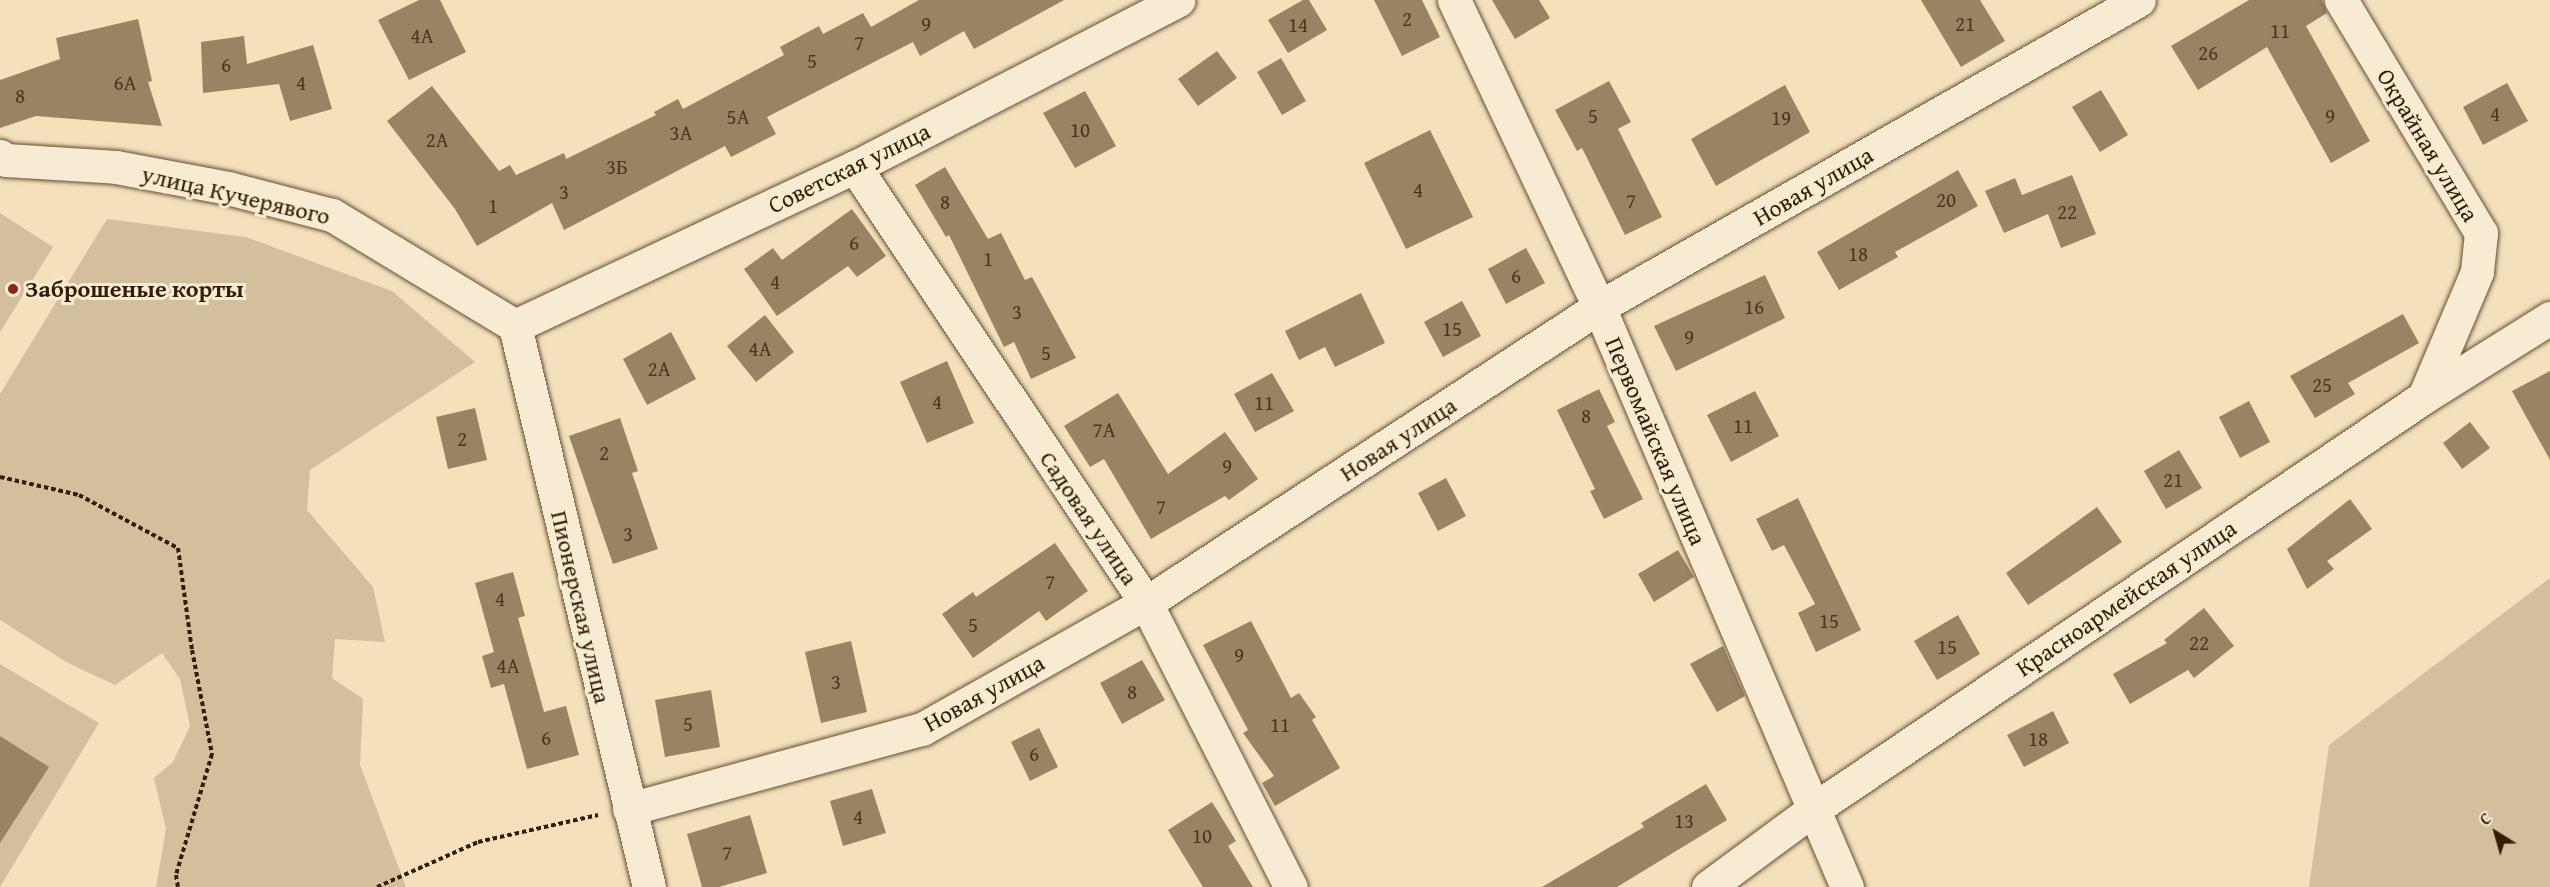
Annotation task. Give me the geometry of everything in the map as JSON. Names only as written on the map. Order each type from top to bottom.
[{"type":"street","name":"Советская улица","points":[[516,326],[855,167],[1178,0]]},
{"type":"street","name":"Первомайская улица","points":[[1454,0],[1599,307],[1811,811],[1847,887]]},
{"type":"street","name":"Новая улица","points":[[628,809],[922,729],[1146,603],[1599,307],[2139,0]]},
{"type":"street","name":"Окрайная улица","points":[[2341,0],[2481,233],[2477,272],[2424,397]]},
{"type":"street","name":"улица Кучерявого","points":[[0,156],[6,160],[116,167],[228,188],[332,215],[516,326]]},
{"type":"street","name":"Садовая улица","points":[[855,167],[1146,603],[1291,887]]},
{"type":"street","name":"Красноармейская улица","points":[[1708,887],[1811,811],[2424,397],[2550,318]]},
{"type":"street","name":"Пионерская улица","points":[[516,326],[628,809],[649,887]]},
{"type":"path","points":[[0,477],[79,495],[178,548],[192,650],[212,754],[176,875],[178,887]]},
{"type":"path","points":[[377,887],[478,842],[628,809]]},
{"type":"shaded area","name":"Заброшеные корты","points":[[0,213],[53,247],[0,332]]},
{"type":"shaded area","points":[[107,219],[246,237],[392,291],[475,362],[310,470],[307,510],[373,587],[385,642],[335,639],[332,678],[363,699],[360,765],[406,887],[156,887],[166,829],[154,778],[173,762],[190,726],[180,679],[162,653],[115,685],[68,663],[0,620],[0,394]]},
{"type":"shaded area","points":[[2550,578],[2550,887],[2309,887],[2329,745]]},
{"type":"shaded area","points":[[0,664],[99,723],[0,887]]},
{"type":"building","points":[[419,0],[440,0],[466,52],[409,80],[378,20]]},
{"type":"building","points":[[919,0],[1064,0],[974,49],[964,31],[920,56],[913,42],[767,117],[776,134],[731,157],[725,146],[564,230],[552,203],[477,246],[455,209],[387,121],[432,86],[499,171],[510,165],[516,175],[564,153],[566,159],[656,115],[654,112],[678,99],[683,109],[784,55],[780,47],[819,26],[823,34],[863,13],[871,27]]},
{"type":"building","points":[[1303,0],[1309,0],[1327,30],[1288,53],[1268,20]]},
{"type":"building","points":[[1374,0],[1422,0],[1440,37],[1402,56]]},
{"type":"building","points":[[1492,0],[1539,0],[1550,18],[1515,39]]},
{"type":"building","points":[[1921,0],[1980,0],[2005,41],[1961,67]]},
{"type":"building","points":[[2249,0],[2322,0],[2327,13],[2306,26],[2370,141],[2331,163],[2267,47],[2198,90],[2171,46]]},
{"type":"building","points":[[138,19],[152,81],[148,82],[162,126],[36,116],[0,128],[0,80],[60,59],[56,38]]},
{"type":"building","points":[[244,36],[247,64],[313,45],[332,109],[290,121],[279,84],[203,93],[201,42]]},
{"type":"building","points":[[1217,51],[1237,78],[1198,106],[1178,79]]},
{"type":"building","points":[[1281,58],[1306,101],[1282,115],[1257,72]]},
{"type":"building","points":[[1609,81],[1631,122],[1618,129],[1662,217],[1625,235],[1582,148],[1577,151],[1555,110]]},
{"type":"building","points":[[2507,83],[2528,121],[2483,145],[2463,107]]},
{"type":"building","points":[[1785,85],[1810,132],[1716,186],[1691,139]]},
{"type":"building","points":[[2101,90],[2128,135],[2100,152],[2072,107]]},
{"type":"building","points":[[1085,91],[1116,146],[1075,168],[1043,113]]},
{"type":"building","points":[[1430,130],[1473,217],[1406,249],[1364,163]]},
{"type":"building","points":[[945,167],[988,239],[1001,233],[1025,280],[1032,277],[1076,358],[1031,379],[1014,342],[1004,347],[949,235],[946,237],[915,185]]},
{"type":"building","points":[[1958,170],[1978,206],[1895,252],[1898,257],[1839,290],[1817,252]]},
{"type":"building","points":[[2072,175],[2096,234],[2061,248],[2048,214],[2004,233],[1985,191],[2015,178],[2022,195]]},
{"type":"building","points":[[852,209],[886,256],[857,277],[848,266],[777,316],[744,269],[773,248],[782,260]]},
{"type":"building","points":[[1526,248],[1545,283],[1506,304],[1488,269]]},
{"type":"building","points":[[1765,275],[1785,318],[1676,371],[1654,326]]},
{"type":"building","points":[[1361,293],[1385,343],[1335,367],[1325,347],[1299,360],[1285,331]]},
{"type":"building","points":[[1462,301],[1481,336],[1443,357],[1424,322]]},
{"type":"building","points":[[2403,314],[2419,343],[2348,383],[2355,394],[2315,418],[2290,376]]},
{"type":"building","points":[[765,315],[794,352],[756,382],[727,346]]},
{"type":"building","points":[[671,332],[696,379],[647,405],[623,359]]},
{"type":"building","points":[[947,361],[974,423],[927,443],[900,382]]},
{"type":"building","points":[[2550,371],[2550,460],[2512,391]]},
{"type":"building","points":[[1272,373],[1294,411],[1255,432],[1234,394]]},
{"type":"building","points":[[1599,389],[1615,422],[1607,426],[1643,499],[1604,519],[1590,491],[1595,489],[1557,410]]},
{"type":"building","points":[[1755,391],[1779,436],[1731,462],[1707,415]]},
{"type":"building","points":[[1118,393],[1168,474],[1225,432],[1258,479],[1229,500],[1225,496],[1151,539],[1104,459],[1090,467],[1064,426]]},
{"type":"building","points":[[2249,401],[2270,442],[2240,458],[2219,417]]},
{"type":"building","points":[[475,408],[487,460],[448,469],[436,417]]},
{"type":"building","points":[[620,418],[638,471],[632,473],[658,549],[613,564],[569,436]]},
{"type":"building","points":[[2470,422],[2490,448],[2462,469],[2443,443]]},
{"type":"building","points":[[2179,450],[2202,488],[2166,509],[2144,471]]},
{"type":"building","points":[[1446,478],[1466,516],[1438,531],[1418,493]]},
{"type":"building","points":[[1798,498],[1861,630],[1816,652],[1798,613],[1815,604],[1784,545],[1772,551],[1756,519]]},
{"type":"building","points":[[2350,499],[2372,529],[2327,561],[2334,569],[2307,589],[2287,549]]},
{"type":"building","points":[[2097,507],[2122,542],[2028,605],[2006,573]]},
{"type":"building","points":[[1055,543],[1088,591],[1046,621],[1039,611],[973,658],[942,614],[973,592],[976,597]]},
{"type":"building","points":[[1678,550],[1694,577],[1654,602],[1638,574]]},
{"type":"building","points":[[513,572],[525,616],[518,618],[544,712],[566,706],[579,755],[527,769],[504,684],[491,688],[482,656],[494,652],[475,583]]},
{"type":"building","points":[[2204,608],[2234,646],[2194,678],[2188,670],[2130,704],[2113,674],[2167,643],[2164,640]]},
{"type":"building","points":[[1958,615],[1980,654],[1937,680],[1914,641]]},
{"type":"building","points":[[1251,621],[1291,698],[1299,693],[1316,717],[1312,720],[1340,768],[1275,806],[1262,783],[1274,776],[1243,733],[1248,730],[1203,645]]},
{"type":"building","points":[[851,641],[867,712],[821,723],[805,652]]},
{"type":"building","points":[[1723,646],[1745,696],[1717,712],[1690,664]]},
{"type":"building","points":[[1142,660],[1165,700],[1122,724],[1100,683]]},
{"type":"building","points":[[711,690],[720,747],[665,757],[655,700]]},
{"type":"building","points":[[2053,711],[2069,743],[2024,767],[2007,735]]},
{"type":"building","points":[[1039,728],[1058,767],[1030,781],[1011,742]]},
{"type":"building","points":[[0,736],[49,767],[0,843]]},
{"type":"building","points":[[1706,784],[1727,820],[1617,887],[1542,887],[1644,827],[1641,823]]},
{"type":"building","points":[[872,789],[886,833],[843,846],[830,801]]},
{"type":"building","points":[[1212,802],[1236,841],[1228,846],[1253,887],[1203,887],[1168,830]]},
{"type":"building","points":[[750,815],[767,873],[719,887],[702,887],[687,834]]},
{"type":"place","name":"Заброшеные корты","points":[[13,289]]}]
